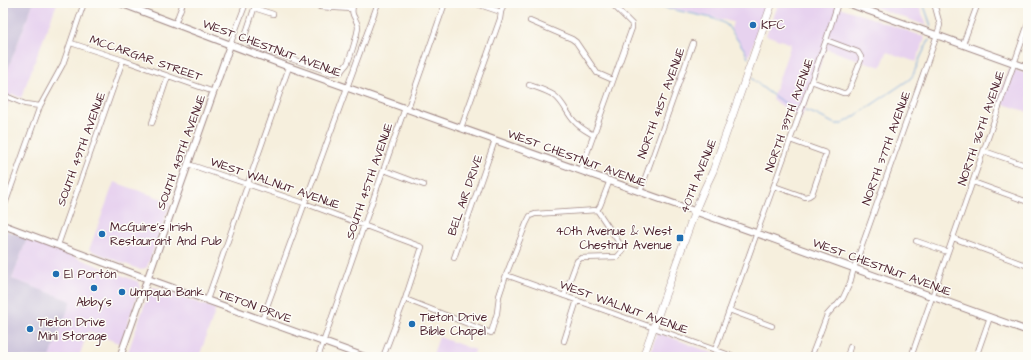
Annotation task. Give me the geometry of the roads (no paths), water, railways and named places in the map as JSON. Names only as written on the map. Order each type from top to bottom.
[{"type":"main road","name":"40TH AVENUE","points":[[643,357],[695,211],[714,171],[772,3]]},
{"type":"street","points":[[3,210],[40,106],[63,64],[84,3]]},
{"type":"street","name":"WEST CHESTNUT AVENUE","points":[[120,3],[230,45],[1028,331]]},
{"type":"street","points":[[176,24],[183,3]]},
{"type":"street","points":[[230,45],[246,3]]},
{"type":"street","points":[[273,14],[255,6],[245,36],[249,43],[332,73],[341,72],[347,64],[357,33],[358,26],[353,15],[352,8],[354,3]]},
{"type":"street","points":[[262,320],[378,3]]},
{"type":"street","name":"SOUTH 45TH AVENUE","points":[[318,357],[405,108],[409,105],[445,3]]},
{"type":"street","points":[[474,3],[501,12]]},
{"type":"street","points":[[461,128],[500,19],[504,3]]},
{"type":"street","points":[[580,170],[632,28],[632,24],[617,5],[611,3]]},
{"type":"street","name":"NORTH 39TH AVENUE","points":[[715,350],[838,3]]},
{"type":"street","points":[[847,3],[1028,68]]},
{"type":"street","name":"NORTH 37TH AVENUE","points":[[811,357],[826,315],[843,298],[850,283],[937,35],[940,25],[934,3]]},
{"type":"street","points":[[963,44],[978,3]]},
{"type":"street","points":[[320,7],[352,8]]},
{"type":"street","points":[[530,21],[572,39],[576,42],[597,73],[612,80]]},
{"type":"street","name":"NORTH 36TH AVENUE","points":[[911,357],[1028,24]]},
{"type":"street","points":[[811,81],[846,93],[849,90],[861,60],[858,52],[826,40]]},
{"type":"street","name":"MCCARGAR STREET","points":[[71,43],[214,92]]},
{"type":"street","name":"NORTH 41ST AVENUE","points":[[640,192],[693,43]]},
{"type":"street","name":"SOUTH 48TH AVENUE","points":[[120,357],[230,45]]},
{"type":"street","name":"SOUTH 49TH AVENUE","points":[[58,245],[123,60]]},
{"type":"street","points":[[207,300],[290,66]]},
{"type":"street","points":[[152,123],[168,76]]},
{"type":"street","points":[[529,85],[549,92],[556,97],[562,103],[574,122],[593,135]]},
{"type":"street","points":[[3,95],[25,104],[40,106]]},
{"type":"street","name":"BEL AIR DRIVE","points":[[454,258],[495,140]]},
{"type":"street","points":[[774,186],[805,197],[812,194],[826,153],[790,140]]},
{"type":"street","points":[[984,151],[1028,166]]},
{"type":"street","name":"WEST WALNUT AVENUE","points":[[188,164],[304,203],[422,247],[405,299]]},
{"type":"street","points":[[384,170],[424,185]]},
{"type":"street","points":[[597,210],[610,180]]},
{"type":"street","points":[[973,182],[1028,202]]},
{"type":"street","points":[[383,357],[405,299],[491,333],[497,313],[499,296],[506,275],[530,216],[535,214],[597,210]]},
{"type":"street","points":[[564,296],[577,261],[581,258],[617,256],[622,251],[622,247],[597,210]]},
{"type":"street","name":"TIETON DRIVE","points":[[3,224],[148,279],[366,357]]},
{"type":"street","points":[[953,238],[1028,266]]},
{"type":"street","points":[[916,241],[948,252]]},
{"type":"street","name":"WEST WALNUT AVENUE","points":[[506,275],[736,357]]},
{"type":"street","points":[[564,341],[577,300]]},
{"type":"street","points":[[729,310],[772,326]]},
{"type":"street","points":[[976,357],[990,317]]},
{"type":"street","points":[[847,357],[850,347]]},
{"type":"waterway","points":[[659,3],[666,8],[712,18],[727,25],[744,49],[748,58]]},
{"type":"waterway","points":[[923,3],[931,26]]},
{"type":"waterway","points":[[805,111],[815,114],[835,124],[842,124],[849,120],[910,79],[929,40]]},
{"type":"waterway","points":[[752,78],[774,96],[798,109]]},
{"type":"place","name":"KFC","points":[[753,25]]},
{"type":"place","name":"McGuire's Irish Restaurant And Pub","points":[[102,234]]},
{"type":"place","name":"40th Avenue & West Chestnut Avenue","points":[[680,238]]},
{"type":"place","name":"El Portón","points":[[56,274]]},
{"type":"place","name":"Abby's","points":[[94,288]]},
{"type":"place","name":"Umpqua Bank","points":[[122,292]]},
{"type":"place","name":"Tieton Drive Bible Chapel","points":[[412,324]]},
{"type":"place","name":"Tieton Drive Mini Storage","points":[[30,329]]}]
